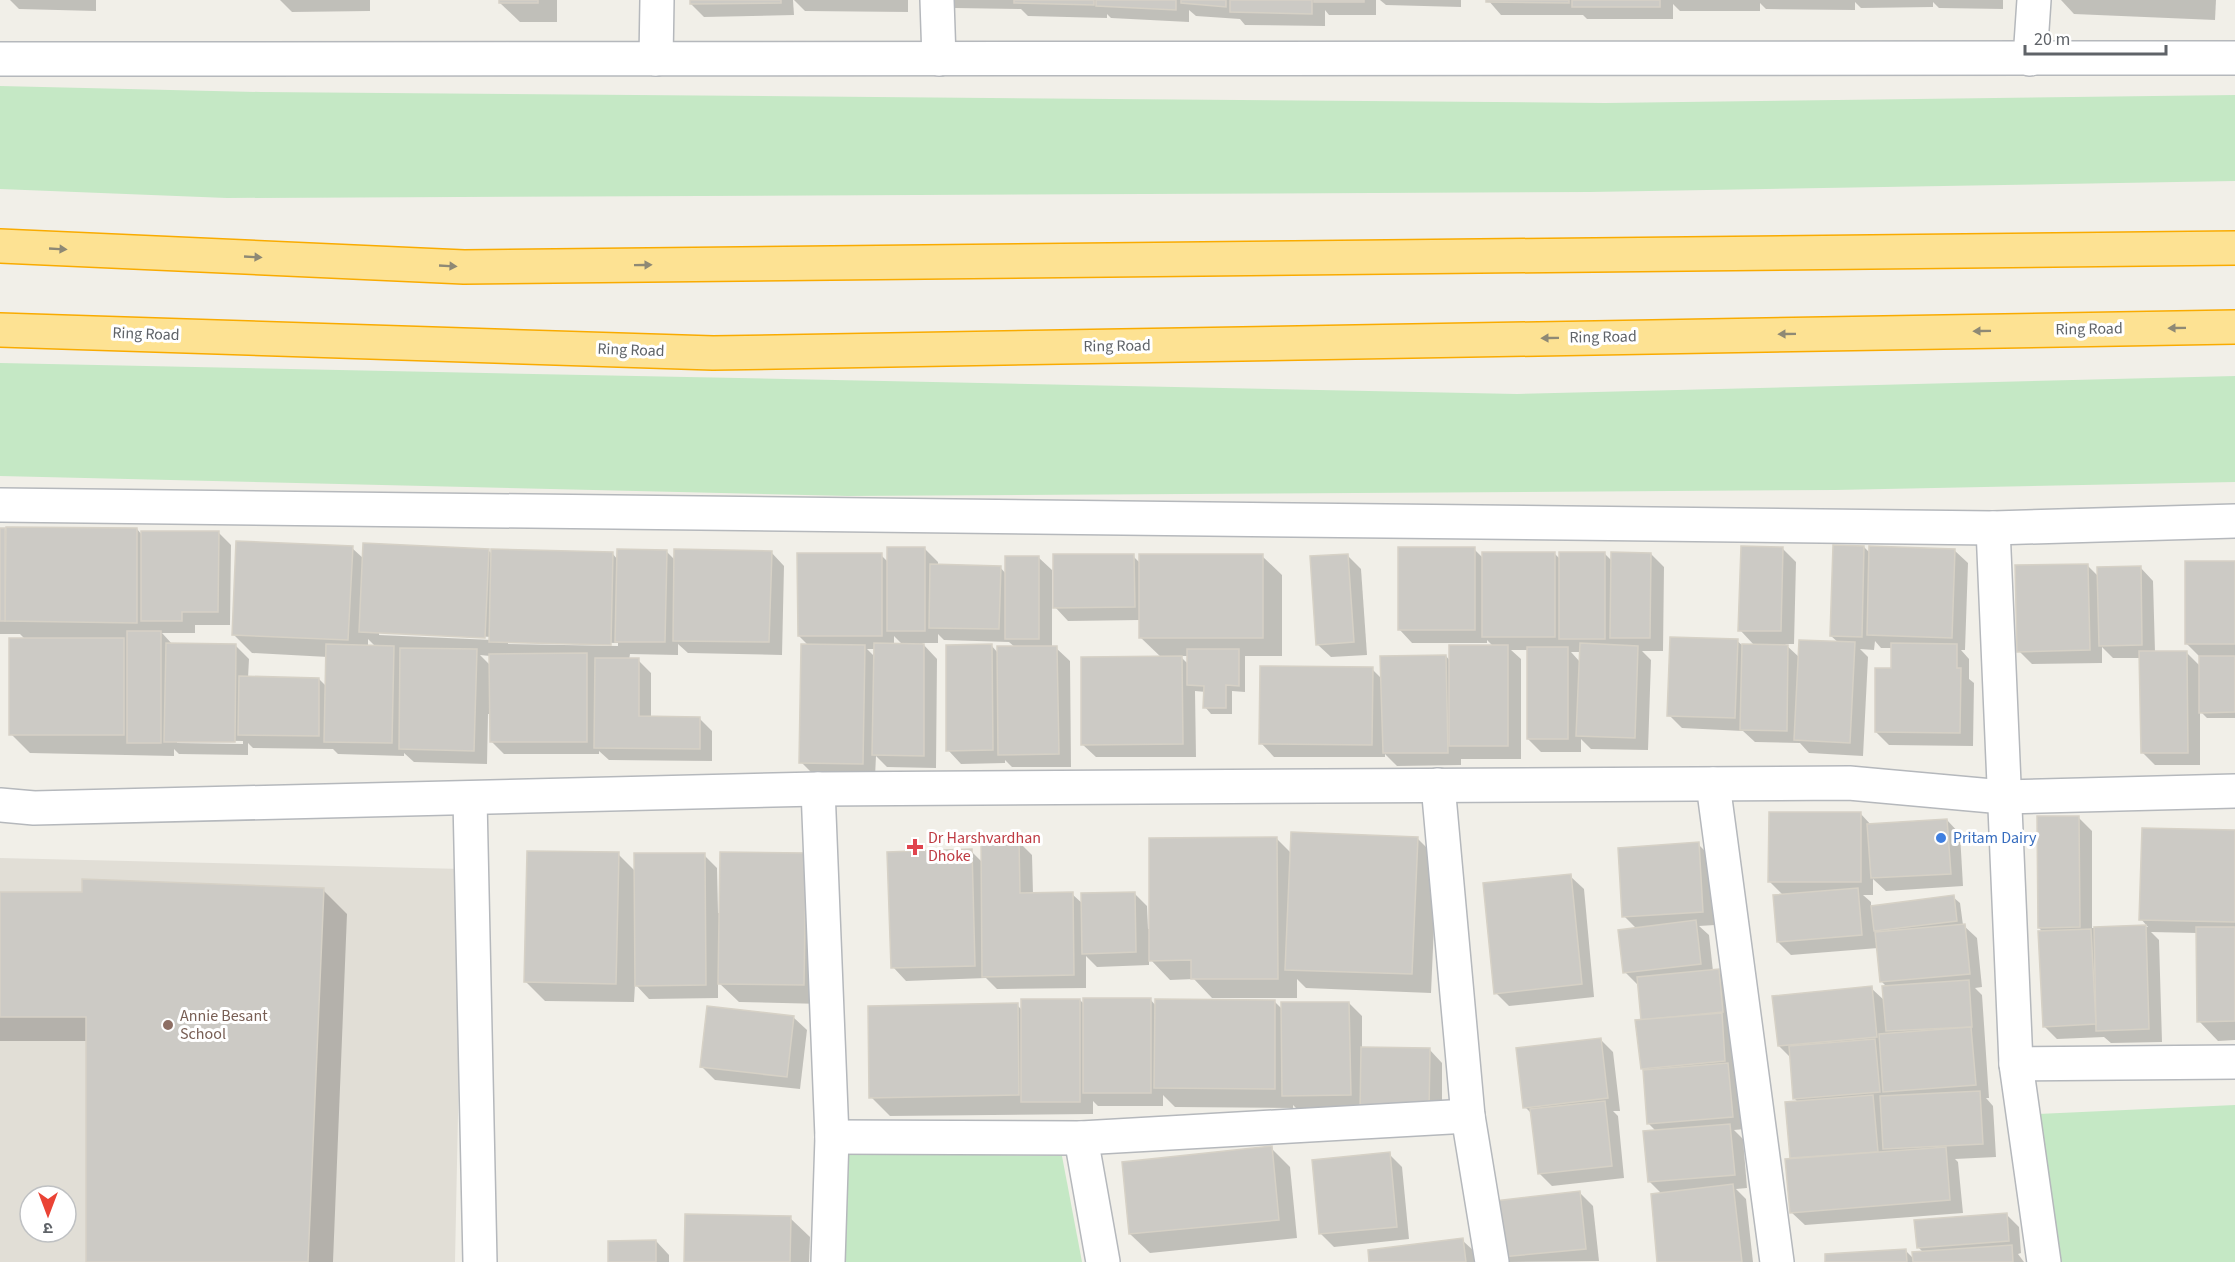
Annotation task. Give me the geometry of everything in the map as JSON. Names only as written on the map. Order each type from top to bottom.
[{"type":"highway","points":[[0,246],[464,267],[2235,248]]},
{"type":"highway","name":"Ring Road","points":[[0,330],[713,353],[2235,327]]},
{"type":"street","points":[[656,59],[657,0]]},
{"type":"street","points":[[937,0],[939,59]]},
{"type":"street","points":[[2030,59],[2034,0]]},
{"type":"street","points":[[0,59],[2235,58]]},
{"type":"street","points":[[0,505],[1496,520],[1993,528],[2235,521]]},
{"type":"street","points":[[1993,528],[2016,1064],[2044,1262]]},
{"type":"street","points":[[0,805],[34,808],[818,789],[1438,785],[1849,783],[2003,797],[2235,791]]},
{"type":"street","points":[[1713,784],[1777,1262]]},
{"type":"street","points":[[1438,785],[1468,1116],[1492,1262]]},
{"type":"street","points":[[818,789],[832,1137],[828,1262]]},
{"type":"street","points":[[470,799],[480,1262]]},
{"type":"street","points":[[2016,1064],[2235,1062]]},
{"type":"street","points":[[832,1137],[1081,1138],[1468,1116]]},
{"type":"street","points":[[1081,1138],[1103,1262]]},
{"type":"shaded area","points":[[0,858],[463,869],[455,1262],[0,1262]]},
{"type":"green space","points":[[0,86],[261,92],[1605,103],[2235,95],[2235,181],[1590,192],[227,198],[0,189]]},
{"type":"green space","points":[[0,363],[1517,394],[2235,376],[2235,482],[1835,490],[848,496],[0,476]]},
{"type":"green space","points":[[2235,1105],[2235,1262],[2056,1262],[2038,1114]]},
{"type":"green space","points":[[841,1153],[1062,1156],[1082,1262],[837,1262]]},
{"type":"building","points":[[499,0],[538,0],[538,3],[499,3]]},
{"type":"building","points":[[690,0],[781,0],[781,3],[690,4]]},
{"type":"building","points":[[1014,0],[1094,0],[1094,5],[1014,3]]},
{"type":"building","points":[[1096,0],[1176,0],[1176,10],[1096,6]]},
{"type":"building","points":[[1181,0],[1226,0],[1226,7],[1181,3]]},
{"type":"building","points":[[1230,0],[1312,0],[1312,14],[1230,12]]},
{"type":"building","points":[[1314,0],[1364,0],[1364,2],[1314,2]]},
{"type":"building","points":[[1486,0],[1569,0],[1569,3],[1486,2]]},
{"type":"building","points":[[1572,0],[1660,0],[1660,7],[1572,7]]},
{"type":"building","points":[[6,527],[137,528],[137,623],[5,621]]},
{"type":"building","points":[[0,528],[5,528],[5,621],[0,621]]},
{"type":"building","points":[[141,531],[219,531],[218,612],[182,612],[182,621],[141,621]]},
{"type":"building","points":[[236,541],[353,546],[348,640],[232,635]]},
{"type":"building","points":[[363,543],[489,549],[485,638],[359,632]]},
{"type":"building","points":[[1833,545],[1864,546],[1862,637],[1830,636]]},
{"type":"building","points":[[1741,546],[1783,547],[1781,631],[1738,631]]},
{"type":"building","points":[[1869,546],[1955,549],[1952,638],[1867,635]]},
{"type":"building","points":[[887,547],[925,547],[925,631],[887,631]]},
{"type":"building","points":[[1398,547],[1475,547],[1475,630],[1398,630]]},
{"type":"building","points":[[491,549],[613,552],[611,645],[489,642]]},
{"type":"building","points":[[617,549],[667,550],[665,642],[615,642]]},
{"type":"building","points":[[674,549],[772,551],[769,642],[673,641]]},
{"type":"building","points":[[1482,552],[1555,552],[1555,637],[1482,637]]},
{"type":"building","points":[[1559,552],[1605,552],[1605,639],[1559,639]]},
{"type":"building","points":[[1611,552],[1651,553],[1650,638],[1610,638]]},
{"type":"building","points":[[797,553],[882,553],[882,636],[798,636]]},
{"type":"building","points":[[1053,554],[1134,554],[1135,607],[1053,608]]},
{"type":"building","points":[[1139,554],[1263,554],[1263,638],[1139,638]]},
{"type":"building","points":[[1348,554],[1354,642],[1316,645],[1310,556]]},
{"type":"building","points":[[1005,556],[1039,556],[1039,639],[1005,639]]},
{"type":"building","points":[[2185,561],[2235,561],[2235,644],[2185,644]]},
{"type":"building","points":[[930,564],[1001,566],[999,629],[929,628]]},
{"type":"building","points":[[2088,564],[2090,650],[2017,652],[2015,565]]},
{"type":"building","points":[[2141,566],[2142,645],[2099,646],[2097,567]]},
{"type":"building","points":[[127,631],[161,631],[161,743],[127,743]]},
{"type":"building","points":[[1670,637],[1738,639],[1735,718],[1667,716]]},
{"type":"building","points":[[9,638],[124,638],[124,735],[9,735]]},
{"type":"building","points":[[1799,640],[1855,642],[1850,743],[1794,740]]},
{"type":"building","points":[[166,643],[236,644],[235,742],[164,742]]},
{"type":"building","points":[[874,643],[924,644],[924,756],[872,755]]},
{"type":"building","points":[[1580,643],[1638,646],[1635,738],[1576,736]]},
{"type":"building","points":[[1891,643],[1957,644],[1957,668],[1961,668],[1960,733],[1875,732],[1875,668],[1891,668]]},
{"type":"building","points":[[326,644],[394,646],[392,743],[324,742]]},
{"type":"building","points":[[801,644],[865,645],[863,764],[799,763]]},
{"type":"building","points":[[992,644],[993,750],[946,751],[946,645]]},
{"type":"building","points":[[1742,644],[1788,645],[1787,731],[1740,730]]},
{"type":"building","points":[[1449,645],[1508,645],[1508,746],[1449,746]]},
{"type":"building","points":[[997,646],[1057,646],[1059,754],[998,755]]},
{"type":"building","points":[[1527,647],[1568,647],[1568,739],[1527,739]]},
{"type":"building","points":[[400,648],[477,649],[474,751],[399,749]]},
{"type":"building","points":[[1187,649],[1239,649],[1239,686],[1226,685],[1226,708],[1203,708],[1204,686],[1187,685]]},
{"type":"building","points":[[2139,651],[2187,651],[2188,753],[2141,753]]},
{"type":"building","points":[[587,653],[587,742],[490,742],[489,654]]},
{"type":"building","points":[[1446,655],[1448,753],[1383,753],[1380,656]]},
{"type":"building","points":[[1182,656],[1183,744],[1081,745],[1081,657]]},
{"type":"building","points":[[2199,656],[2235,656],[2235,712],[2199,713]]},
{"type":"building","points":[[595,658],[639,658],[639,716],[700,717],[700,749],[594,748]]},
{"type":"building","points":[[1260,666],[1373,667],[1372,745],[1259,744]]},
{"type":"building","points":[[239,676],[319,678],[319,736],[238,735]]},
{"type":"building","points":[[1769,812],[1861,812],[1861,882],[1768,882]]},
{"type":"building","points":[[2037,816],[2079,816],[2080,927],[2038,928]]},
{"type":"building","points":[[1947,819],[1951,874],[1871,878],[1867,824]]},
{"type":"building","points":[[2142,828],[2235,830],[2235,922],[2139,920]]},
{"type":"building","points":[[1291,832],[1418,837],[1412,974],[1285,970]]},
{"type":"building","points":[[1277,837],[1278,979],[1191,979],[1191,960],[1149,961],[1149,838]]},
{"type":"building","points":[[1019,840],[1020,893],[1073,892],[1074,975],[982,977],[981,841]]},
{"type":"building","points":[[1699,842],[1703,912],[1622,917],[1618,848]]},
{"type":"building","points":[[972,849],[975,966],[891,968],[887,852]]},
{"type":"building","points":[[527,851],[619,852],[616,984],[524,982]]},
{"type":"building","points":[[720,852],[806,853],[804,985],[718,984]]},
{"type":"building","points":[[634,853],[705,853],[706,985],[635,986]]},
{"type":"building","points":[[1571,874],[1582,984],[1494,994],[1483,883]]},
{"type":"building","points":[[82,879],[324,888],[308,1262],[86,1262],[86,1017],[0,1017],[0,892],[82,892]]},
{"type":"building","points":[[1858,888],[1862,935],[1777,942],[1773,895]]},
{"type":"building","points":[[1135,892],[1136,952],[1082,954],[1081,893]]},
{"type":"building","points":[[1954,895],[1957,921],[1874,931],[1871,906]]},
{"type":"building","points":[[1696,920],[1701,964],[1623,973],[1618,930]]},
{"type":"building","points":[[1965,924],[1970,974],[1880,982],[1875,932]]},
{"type":"building","points":[[2146,925],[2149,1029],[2096,1031],[2094,927]]},
{"type":"building","points":[[2196,927],[2235,927],[2235,1021],[2197,1022]]},
{"type":"building","points":[[2091,929],[2096,1024],[2043,1027],[2038,931]]},
{"type":"building","points":[[1719,969],[1723,1012],[1641,1020],[1637,977]]},
{"type":"building","points":[[1969,980],[1972,1027],[1886,1031],[1882,986]]},
{"type":"building","points":[[1872,986],[1877,1037],[1778,1046],[1772,996]]},
{"type":"building","points":[[1083,998],[1151,998],[1151,1093],[1083,1093]]},
{"type":"building","points":[[1021,999],[1080,999],[1080,1102],[1021,1102]]},
{"type":"building","points":[[1155,999],[1275,1000],[1275,1089],[1154,1088]]},
{"type":"building","points":[[1281,1002],[1349,1002],[1351,1095],[1282,1096]]},
{"type":"building","points":[[1018,1003],[1019,1095],[869,1098],[868,1006]]},
{"type":"building","points":[[707,1006],[794,1016],[787,1077],[700,1067]]},
{"type":"building","points":[[1722,1013],[1725,1061],[1641,1069],[1635,1020]]},
{"type":"building","points":[[1971,1027],[1976,1085],[1883,1092],[1879,1034]]},
{"type":"building","points":[[1601,1038],[1608,1098],[1523,1108],[1516,1048]]},
{"type":"building","points":[[1875,1039],[1880,1092],[1793,1099],[1789,1046]]},
{"type":"building","points":[[1361,1047],[1430,1048],[1429,1113],[1360,1113]]},
{"type":"building","points":[[1728,1063],[1733,1117],[1647,1124],[1643,1070]]},
{"type":"building","points":[[1980,1091],[1983,1144],[1883,1149],[1880,1096]]},
{"type":"building","points":[[1873,1095],[1878,1152],[1790,1158],[1785,1102]]},
{"type":"building","points":[[1605,1101],[1612,1166],[1538,1174],[1530,1109]]},
{"type":"building","points":[[1730,1124],[1735,1175],[1648,1182],[1643,1131]]},
{"type":"building","points":[[1272,1146],[1279,1220],[1129,1234],[1122,1162]]},
{"type":"building","points":[[1946,1147],[1950,1200],[1790,1213],[1785,1159]]},
{"type":"building","points":[[1390,1152],[1397,1227],[1319,1234],[1312,1160]]},
{"type":"building","points":[[1733,1184],[1742,1262],[1657,1262],[1651,1194]]},
{"type":"building","points":[[1580,1191],[1586,1249],[1501,1257],[1495,1201]]},
{"type":"building","points":[[2007,1213],[2009,1241],[1917,1248],[1914,1220]]},
{"type":"building","points":[[685,1214],[791,1216],[790,1262],[684,1262]]},
{"type":"building","points":[[1463,1238],[1466,1262],[1369,1262],[1368,1250]]},
{"type":"building","points":[[656,1240],[656,1262],[608,1262],[608,1241]]},
{"type":"building","points":[[2012,1245],[2013,1262],[1913,1262],[1912,1252]]},
{"type":"building","points":[[1906,1249],[1907,1262],[1825,1262],[1825,1254]]},
{"type":"place","name":"Pritam Dairy","points":[[1941,838]]},
{"type":"place","name":"Dr Harshvardhan Dhoke","points":[[915,847]]},
{"type":"place","name":"Annie Besant School","points":[[168,1025]]}]
